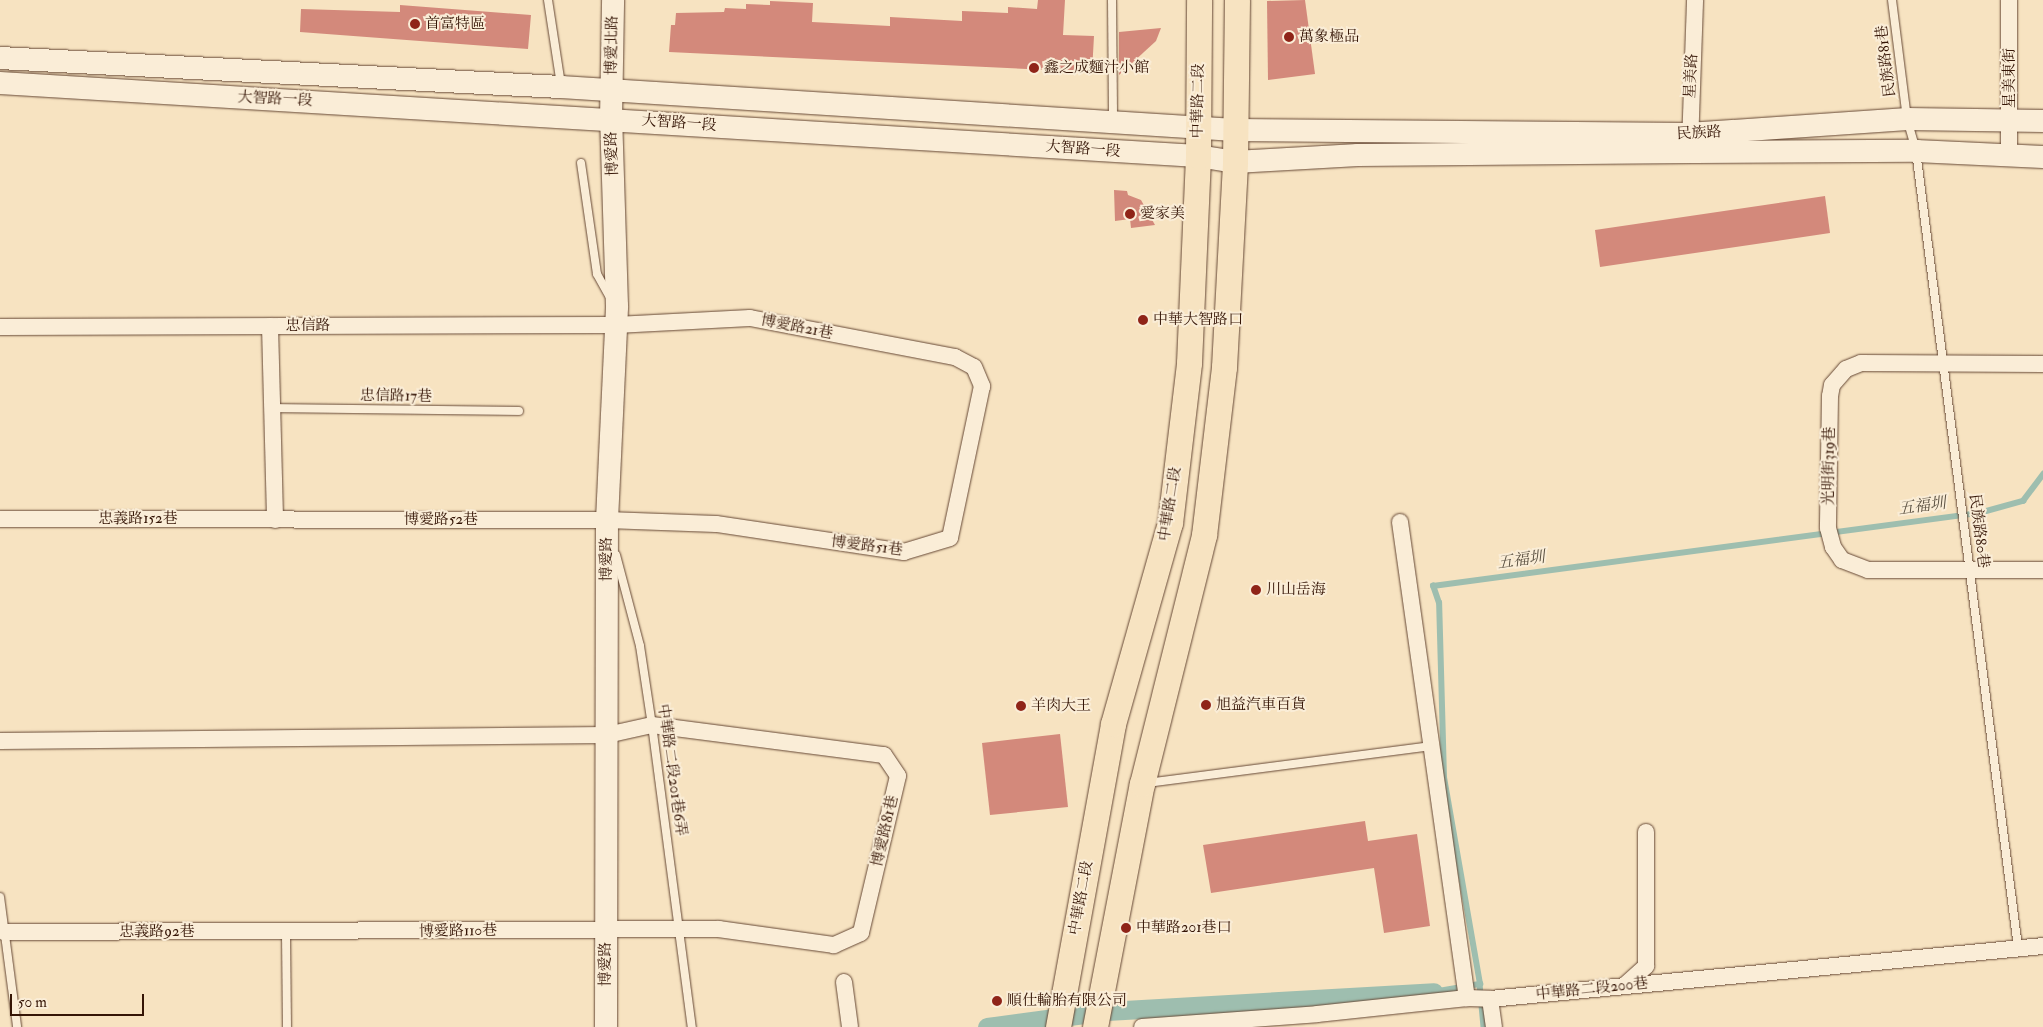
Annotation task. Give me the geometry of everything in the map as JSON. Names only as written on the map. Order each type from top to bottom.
[{"type":"main road","name":"中華路二段","points":[[1058,1027],[1113,724],[1170,523],[1189,363],[1198,156],[1200,0]]},
{"type":"main road","points":[[1096,1027],[1142,784],[1204,535],[1224,367],[1235,162],[1236,0]]},
{"type":"street","name":"博愛北路","points":[[611,91],[613,0]]},
{"type":"street","name":"星美路","points":[[1690,143],[1695,0]]},
{"type":"street","name":"星美東街","points":[[2009,0],[2009,156]]},
{"type":"street","name":"大智路一段","points":[[0,58],[561,87],[1235,130],[1354,132]]},
{"type":"street","name":"大智路一段","points":[[0,83],[1198,156],[1235,162],[1358,155]]},
{"type":"street","name":"博愛路","points":[[606,1027],[607,520],[617,316],[611,91]]},
{"type":"street","name":"民族路","points":[[1358,155],[1690,143],[1907,119],[2043,121]]},
{"type":"street","name":"民族路","points":[[1354,132],[2043,157]]},
{"type":"street","name":"忠信路","points":[[0,327],[270,326],[617,316]]},
{"type":"street","name":"博愛路21巷","points":[[617,316],[750,318],[955,357],[974,366]]},
{"type":"street","points":[[270,326],[275,520]]},
{"type":"street","name":"光明街319巷","points":[[2043,364],[1861,363],[1839,375],[1830,396],[1830,534],[1842,560],[1868,570],[2043,570]]},
{"type":"street","name":"博愛路51巷","points":[[607,520],[716,524],[904,552],[950,538],[982,386],[974,366]]},
{"type":"street","name":"忠義路152巷","points":[[0,519],[275,520]]},
{"type":"street","name":"博愛路52巷","points":[[275,520],[607,520]]},
{"type":"street","points":[[1400,522],[1430,746],[1467,998]]},
{"type":"street","name":"博愛路81巷","points":[[0,741],[607,734],[652,725],[884,755],[898,776],[861,932],[834,945],[720,929],[606,930]]},
{"type":"street","points":[[1624,986],[1646,966],[1646,832]]},
{"type":"street","name":"博愛路110巷","points":[[309,933],[606,930]]},
{"type":"street","name":"忠義路92巷","points":[[4,932],[309,933]]},
{"type":"street","name":"中華路二段200巷","points":[[1142,1027],[1316,1021],[1467,998],[1490,999],[2043,946]]},
{"type":"street","points":[[844,982],[850,1027]]},
{"type":"street","points":[[1490,999],[1494,1027]]},
{"type":"lane","points":[[548,0],[561,87]]},
{"type":"lane","points":[[1112,0],[1114,121]]},
{"type":"lane","name":"民族路81巷","points":[[1892,0],[1907,119]]},
{"type":"lane","name":"民族路80巷","points":[[1907,119],[1916,151],[2018,947]]},
{"type":"lane","points":[[581,163],[596,274],[617,316]]},
{"type":"lane","name":"忠信路17巷","points":[[272,408],[519,411]]},
{"type":"lane","name":"中華路二段201巷6弄","points":[[607,520],[640,646],[692,1027]]},
{"type":"lane","points":[[1142,784],[1430,746]]},
{"type":"lane","points":[[0,897],[17,1027]]},
{"type":"lane","points":[[286,933],[287,1027]]},
{"type":"building","points":[[1038,0],[1065,0],[1063,35],[1094,36],[1092,72],[669,52],[671,25],[675,25],[676,13],[724,12],[725,8],[746,9],[746,4],[770,5],[770,1],[813,3],[812,22],[890,26],[890,17],[962,21],[962,11],[1008,13],[1008,7],[1037,9]]},
{"type":"building","name":"萬象極品","points":[[1305,0],[1315,74],[1268,80],[1267,1]]},
{"type":"building","name":"首富特區","points":[[400,5],[531,15],[528,49],[300,32],[301,9],[400,12]]},
{"type":"building","points":[[1161,28],[1156,41],[1119,75],[1119,32]]},
{"type":"building","points":[[1114,190],[1127,191],[1128,195],[1141,200],[1155,225],[1131,228],[1130,219],[1115,221]]},
{"type":"building","points":[[1825,196],[1830,233],[1600,267],[1595,230]]},
{"type":"building","points":[[1060,734],[1068,807],[990,815],[982,743]]},
{"type":"building","points":[[1365,821],[1368,841],[1417,834],[1430,926],[1384,933],[1374,868],[1211,893],[1203,845]]},
{"type":"waterway","name":"五福圳","points":[[1433,992],[1480,984],[1444,778],[1439,603],[1433,586],[1979,513],[2023,501],[2043,474]]},
{"type":"waterway","points":[[1480,984],[1484,1027]]},
{"type":"waterway","points":[[987,1027],[1107,1011],[1433,992]]},
{"type":"place","name":"首富特區","points":[[415,24]]},
{"type":"place","name":"萬象極品","points":[[1289,37]]},
{"type":"place","name":"鑫之成麵汁小館","points":[[1034,68]]},
{"type":"place","name":"愛家美","points":[[1130,214]]},
{"type":"place","name":"中華大智路口","points":[[1143,320]]},
{"type":"place","name":"川山岳海","points":[[1256,590]]},
{"type":"place","name":"旭益汽車百貨","points":[[1206,705]]},
{"type":"place","name":"羊肉大王","points":[[1021,706]]},
{"type":"place","name":"中華路201巷口","points":[[1126,928]]},
{"type":"place","name":"順仕輪胎有限公司","points":[[997,1001]]}]
